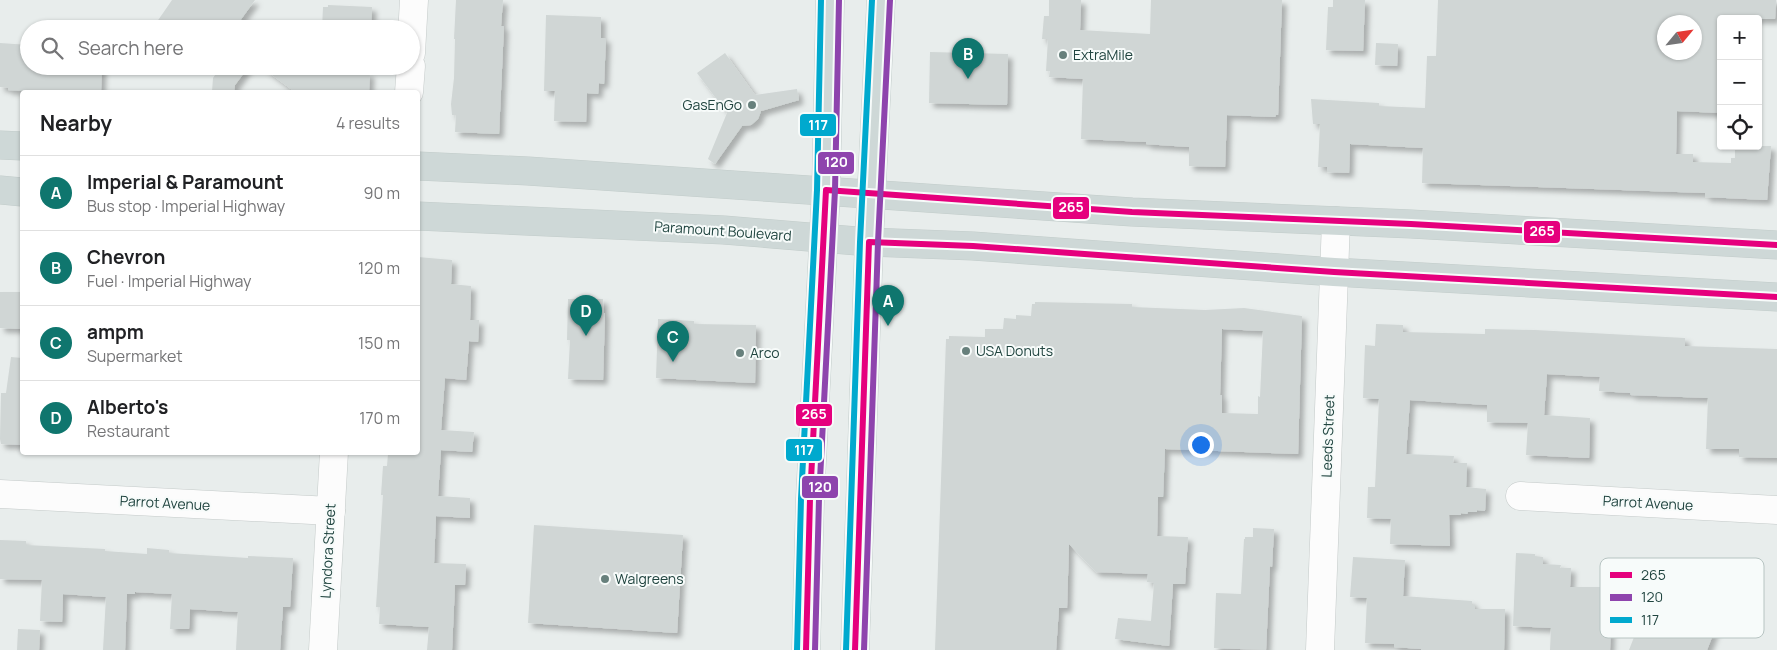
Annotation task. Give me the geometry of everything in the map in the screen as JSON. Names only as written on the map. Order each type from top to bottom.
[{"type":"main road","points":[[806,650],[810,499],[826,190],[830,0]]},
{"type":"main road","points":[[855,650],[869,242],[881,0]]},
{"type":"main road","points":[[0,145],[20,146]]},
{"type":"main road","points":[[420,166],[826,190],[1132,212],[1411,224],[1777,246]]},
{"type":"main road","points":[[0,190],[20,192]]},
{"type":"main road","name":"Paramount Boulevard","points":[[420,216],[724,230],[869,242],[973,246],[1334,272],[1777,297]]},
{"type":"street","points":[[413,20],[414,0]]},
{"type":"street","points":[[409,90],[410,75]]},
{"type":"street","name":"Leeds Street","points":[[1320,650],[1336,221]]},
{"type":"street","name":"Lyndora Street","points":[[323,650],[334,455]]},
{"type":"street","name":"Parrot Avenue","points":[[0,494],[330,511]]},
{"type":"street","name":"Parrot Avenue","points":[[1520,496],[1777,510]]},
{"type":"building","points":[[172,0],[255,0],[241,20],[158,20]]},
{"type":"building","points":[[456,0],[503,0],[501,26],[504,26],[499,134],[455,132],[456,115],[452,115],[451,104],[454,78]]},
{"type":"building","points":[[1049,0],[1081,0],[1080,30],[1150,34],[1151,0],[1282,0],[1278,115],[1275,117],[1227,115],[1225,167],[1189,166],[1189,147],[1146,144],[1146,142],[1081,139],[1083,79],[1049,77],[1050,71],[1046,71],[1048,39],[1042,39],[1044,16],[1049,16]]},
{"type":"building","points":[[1333,0],[1365,0],[1363,51],[1326,50],[1328,7],[1333,7]]},
{"type":"building","points":[[1438,0],[1776,0],[1775,19],[1762,19],[1762,15],[1717,15],[1717,113],[1677,111],[1676,154],[1693,154],[1693,162],[1731,163],[1731,158],[1735,158],[1735,150],[1762,150],[1762,146],[1771,146],[1767,200],[1705,197],[1705,193],[1422,183],[1423,148],[1350,144],[1349,173],[1327,172],[1327,167],[1318,167],[1320,124],[1313,124],[1311,99],[1379,103],[1379,106],[1425,108],[1427,56],[1436,56]]},
{"type":"building","points":[[328,5],[372,7],[371,20],[322,20],[323,7],[328,7]]},
{"type":"building","points":[[546,15],[601,17],[601,38],[606,38],[604,84],[599,83],[598,94],[587,93],[586,122],[554,121],[555,91],[544,91]]},
{"type":"building","points":[[0,43],[20,44],[20,75],[102,75],[101,90],[20,91],[8,90],[8,88],[0,87]]},
{"type":"building","points":[[1376,43],[1398,44],[1397,66],[1375,65]]},
{"type":"building","points":[[930,52],[1008,54],[1007,105],[929,103]]},
{"type":"building","name":"GasEnGo","points":[[725,53],[755,95],[797,89],[799,100],[761,111],[758,119],[751,125],[742,126],[715,164],[708,159],[727,113],[697,73]]},
{"type":"building","points":[[215,75],[242,75],[235,85],[234,90],[212,90]]},
{"type":"building","points":[[272,75],[370,75],[369,90],[292,90]]},
{"type":"building","points":[[420,257],[452,260],[451,284],[471,286],[470,320],[479,320],[478,342],[469,341],[466,380],[445,378],[441,430],[474,432],[472,452],[441,450],[438,496],[470,498],[470,518],[436,516],[434,563],[466,564],[465,585],[455,585],[452,650],[427,650],[429,627],[379,624],[380,607],[376,607],[383,495],[381,495],[383,466],[387,466],[388,455],[420,455]]},
{"type":"building","points":[[0,292],[20,292],[20,329],[0,328]]},
{"type":"building","points":[[568,299],[603,299],[605,313],[603,380],[568,379],[570,340],[567,340]]},
{"type":"building","points":[[1035,302],[1132,304],[1132,307],[1205,310],[1244,308],[1302,316],[1298,454],[1165,449],[1163,497],[1158,497],[1157,536],[1188,537],[1185,584],[1173,584],[1169,646],[1115,639],[1118,618],[1151,621],[1154,583],[1147,582],[1148,574],[1096,572],[1069,544],[1067,608],[1059,608],[1056,650],[935,650],[946,339],[949,339],[949,336],[985,337],[985,329],[1003,329],[1004,318],[1016,319],[1016,315],[1031,316],[1032,304],[1035,304]],"holes":[[[1222,329],[1263,331],[1258,414],[1222,413],[1222,395],[1220,395]]]},
{"type":"building","points":[[658,319],[694,321],[694,324],[756,325],[755,383],[656,378]]},
{"type":"building","points":[[1376,324],[1403,325],[1403,332],[1485,334],[1485,329],[1535,330],[1685,338],[1685,346],[1777,349],[1777,458],[1739,457],[1739,449],[1706,449],[1708,398],[1631,395],[1630,393],[1599,391],[1600,377],[1547,374],[1544,415],[1590,418],[1589,458],[1526,455],[1528,423],[1487,422],[1487,405],[1410,400],[1406,454],[1454,456],[1453,463],[1467,463],[1466,487],[1486,489],[1485,511],[1477,510],[1477,512],[1468,512],[1467,514],[1449,515],[1450,546],[1390,544],[1391,519],[1367,518],[1368,487],[1375,487],[1379,399],[1363,398],[1365,345],[1375,346]]},
{"type":"building","points":[[11,357],[20,358],[20,445],[1,444],[1,393],[6,393]]},
{"type":"building","name":"Walgreens","points":[[534,525],[683,535],[677,633],[528,623]]},
{"type":"building","points":[[1253,528],[1274,529],[1272,567],[1270,566],[1266,650],[1214,648],[1216,593],[1241,594],[1244,539],[1245,537],[1253,537]]},
{"type":"building","points":[[0,540],[26,541],[26,545],[105,549],[105,551],[147,554],[147,548],[169,550],[169,553],[248,558],[248,556],[293,558],[290,607],[283,607],[280,650],[236,650],[238,612],[190,609],[189,629],[170,629],[172,594],[135,592],[135,594],[127,594],[125,650],[103,650],[106,597],[63,594],[62,622],[40,621],[42,580],[0,579]]},
{"type":"building","points":[[1516,553],[1535,554],[1535,556],[1543,557],[1543,564],[1561,565],[1560,568],[1571,568],[1570,587],[1600,587],[1600,638],[1610,638],[1610,650],[1550,650],[1551,628],[1513,626]]},
{"type":"building","points":[[1353,557],[1405,560],[1403,596],[1472,601],[1475,609],[1505,609],[1504,650],[1421,650],[1394,647],[1394,644],[1365,643],[1367,598],[1350,597]]},
{"type":"building","points":[[18,629],[40,630],[39,650],[17,650]]},
{"type":"building","points":[[1634,638],[1712,638],[1707,650],[1629,650]]},
{"type":"transit line","name":"117","points":[[797,650],[801,499],[817,190],[821,0]]},
{"type":"transit line","name":"120","points":[[815,650],[819,499],[835,190],[839,0]]},
{"type":"transit line","name":"117","points":[[846,650],[860,242],[872,0]]},
{"type":"transit line","name":"120","points":[[864,650],[878,242],[890,0]]},
{"type":"transit line","name":"265","points":[[806,650],[810,499],[826,190],[1132,212],[1411,224],[1777,245]]},
{"type":"transit line","name":"265","points":[[855,650],[869,242],[973,246],[1334,272],[1777,297]]},
{"type":"place","name":"ExtraMile","points":[[1063,55]]},
{"type":"place","name":"Chevron","points":[[968,79]]},
{"type":"place","name":"GasEnGo","points":[[752,105]]},
{"type":"place","name":"Imperial & Paramount","points":[[888,326]]},
{"type":"place","name":"Alberto's","points":[[586,336]]},
{"type":"place","name":"USA Donuts","points":[[966,351]]},
{"type":"place","name":"Arco","points":[[740,353]]},
{"type":"place","name":"ampm","points":[[673,362]]},
{"type":"place","name":"Walgreens","points":[[605,579]]}]
